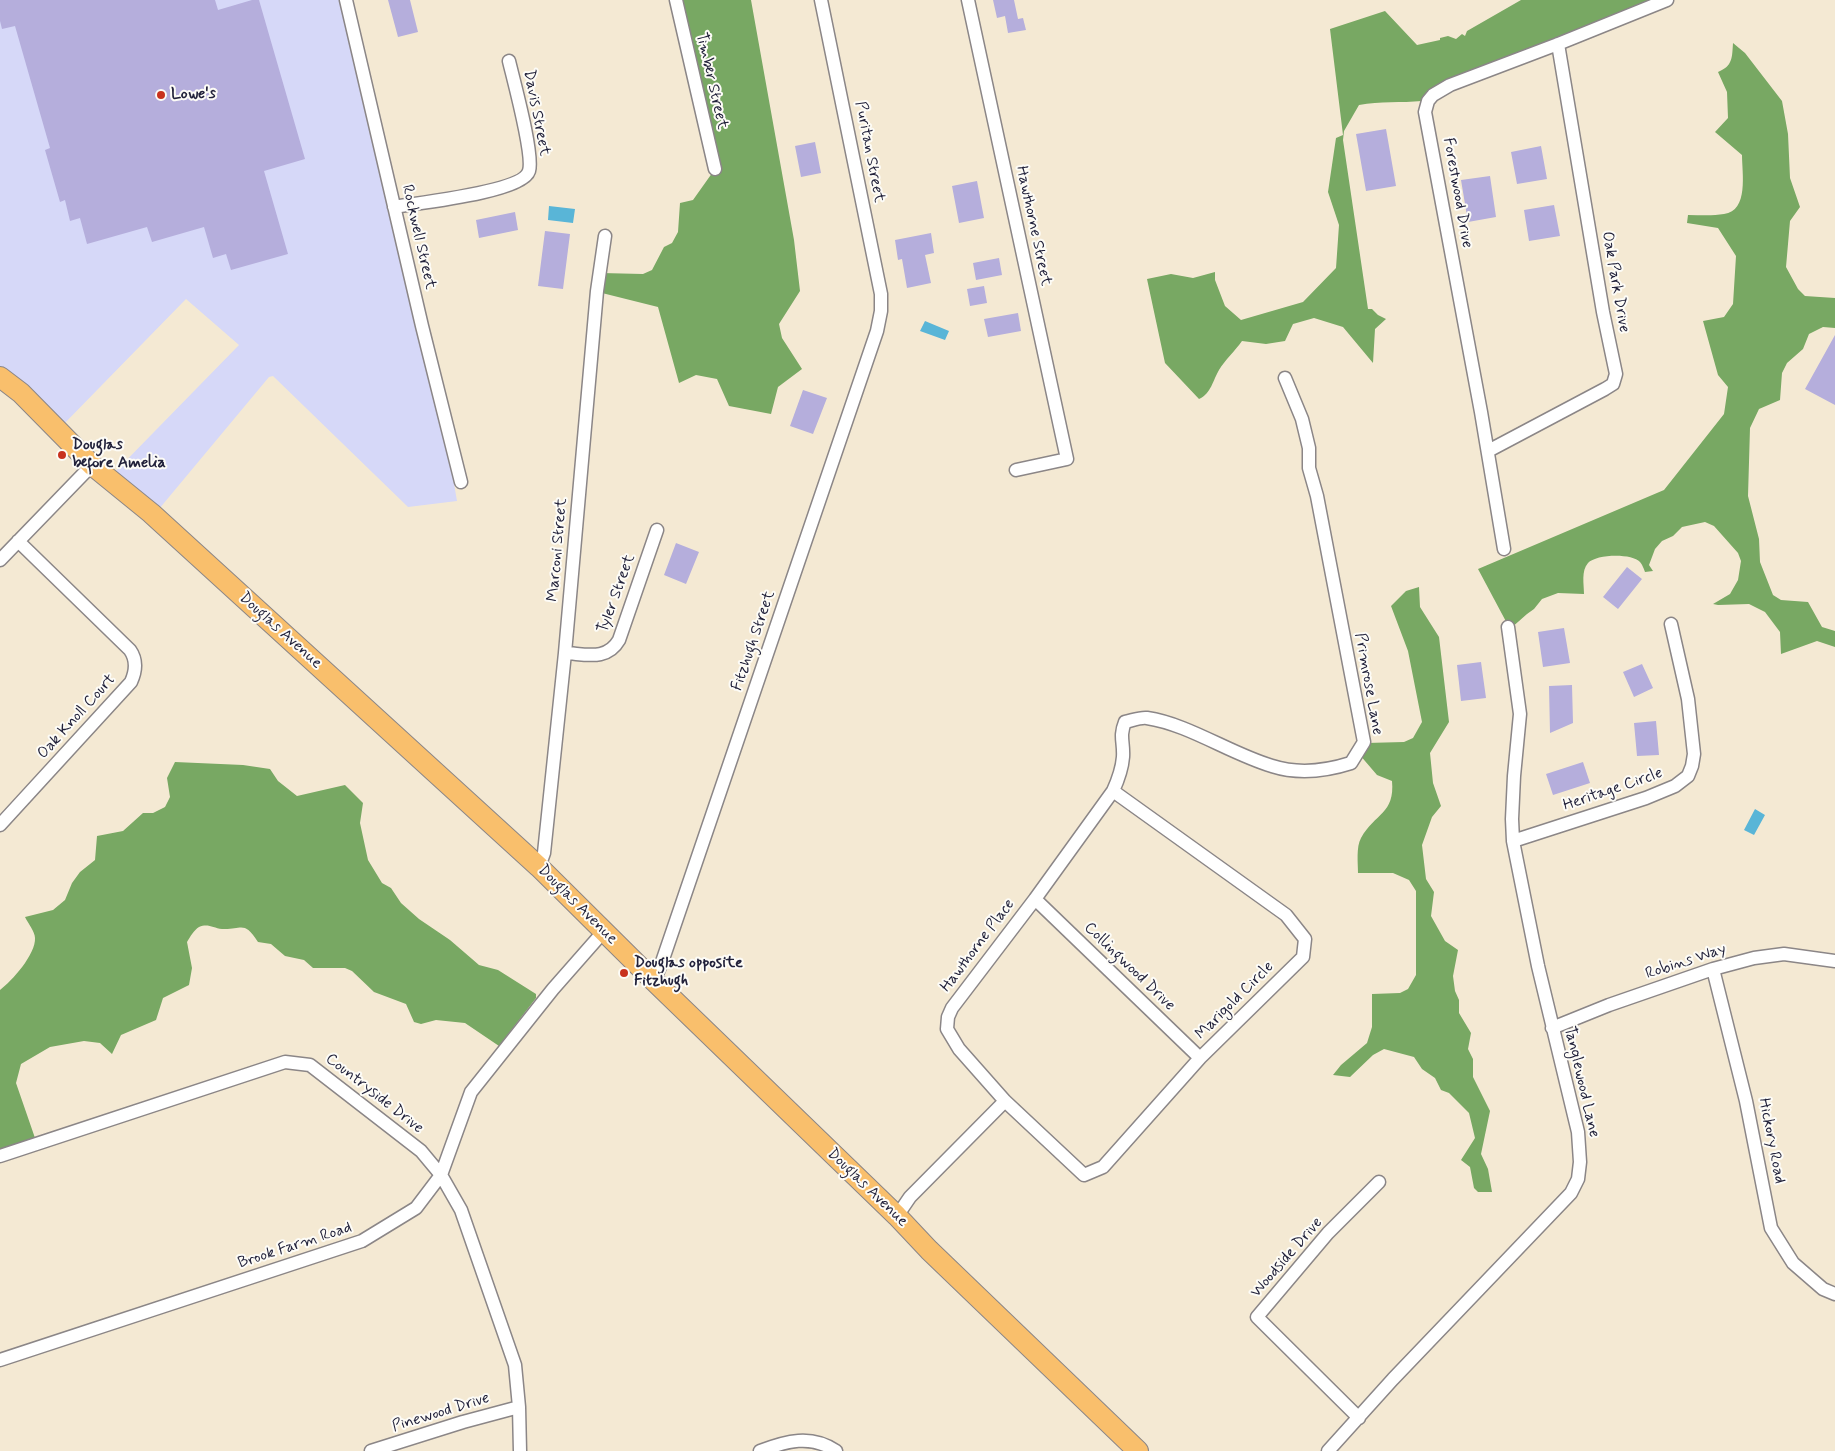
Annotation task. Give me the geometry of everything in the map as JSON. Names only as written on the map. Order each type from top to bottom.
[{"type":"main road","name":"Douglas Avenue","points":[[0,378],[21,393],[92,465],[151,513],[538,867],[897,1216],[943,1264],[1138,1451]]},
{"type":"street","name":"Rockwell Street","points":[[346,0],[461,482]]},
{"type":"street","name":"Timber Street","points":[[676,0],[715,169]]},
{"type":"street","name":"Puritan Street","points":[[821,0],[881,294],[881,311]]},
{"type":"street","name":"Hawthorne Street","points":[[968,0],[1067,459],[1016,470]]},
{"type":"street","name":"Forestwood Drive","points":[[1504,548],[1488,451],[1425,112],[1428,102],[1433,95],[1450,85],[1667,0]]},
{"type":"street","name":"Oak Park Drive","points":[[1488,451],[1605,390],[1613,384],[1616,374],[1603,312],[1558,44]]},
{"type":"street","name":"Davis Street","points":[[394,207],[498,189],[521,180],[529,171],[529,153],[509,61]]},
{"type":"street","name":"Marconi Street","points":[[538,867],[544,853],[565,653],[597,291],[606,236]]},
{"type":"street","name":"Fitzhugh Street","points":[[654,981],[877,331],[881,311]]},
{"type":"street","name":"Primrose Lane","points":[[1125,722],[1145,717],[1182,728],[1250,759],[1286,770],[1339,767],[1351,763],[1364,742],[1317,496],[1309,468],[1309,448],[1302,419],[1286,378]]},
{"type":"street","points":[[0,560],[92,465]]},
{"type":"street","name":"Tyler Street","points":[[565,653],[602,655],[614,649],[619,640],[658,530]]},
{"type":"street","name":"Oak Knoll Court","points":[[0,825],[125,689],[135,673],[134,656],[130,650],[18,542]]},
{"type":"street","name":"Heritage Circle","points":[[1513,841],[1646,798],[1675,786],[1688,776],[1694,754],[1688,699],[1671,624]]},
{"type":"street","name":"Tanglewood Lane","points":[[1328,1451],[1393,1379],[1570,1194],[1578,1179],[1580,1162],[1578,1132],[1530,930],[1513,841],[1514,776],[1520,714],[1508,627]]},
{"type":"street","name":"Hawthorne Place","points":[[1004,1100],[959,1049],[947,1029],[948,1017],[952,1008],[1035,899],[1113,791],[1121,773],[1123,755],[1121,733],[1125,722]]},
{"type":"street","name":"Marigold Circle","points":[[1004,1100],[1084,1175],[1102,1168],[1200,1058],[1303,957],[1305,939],[1286,915],[1113,791]]},
{"type":"street","name":"Collingwood Drive","points":[[1035,899],[1200,1058]]},
{"type":"street","name":"Brook Farm Road","points":[[0,1360],[362,1241],[416,1208],[441,1175],[471,1092],[553,989],[604,931]]},
{"type":"street","name":"Robins Way","points":[[1552,1028],[1610,1005],[1713,969],[1754,958],[1784,954],[1835,961]]},
{"type":"street","name":"Hickory Road","points":[[1713,969],[1746,1101],[1771,1228],[1793,1263],[1823,1289],[1835,1294]]},
{"type":"street","name":"Countryside Drive","points":[[0,1156],[285,1062],[310,1065],[421,1151],[441,1175],[461,1210],[515,1365],[519,1407],[520,1451]]},
{"type":"street","points":[[897,1216],[910,1197],[1004,1100]]},
{"type":"street","name":"Woodside Drive","points":[[1359,1418],[1257,1317],[1328,1233],[1380,1182]]},
{"type":"street","name":"Pinewood Drive","points":[[372,1451],[519,1407]]},
{"type":"street","points":[[760,1451],[782,1443],[799,1440],[825,1444],[836,1451]]},
{"type":"shaded area","points":[[0,0],[352,0],[437,385],[457,501],[408,507],[273,376],[269,377],[154,515],[111,476],[239,345],[186,299],[59,429],[0,377]]},
{"type":"green space","points":[[678,0],[751,0],[794,240],[800,291],[779,324],[782,338],[802,369],[778,387],[771,414],[729,406],[717,379],[696,375],[679,383],[658,307],[598,292],[601,273],[643,274],[652,270],[664,247],[672,243],[678,232],[680,203],[693,200],[715,169]]},
{"type":"green space","points":[[1521,0],[1665,0],[1422,101],[1359,105],[1344,131],[1343,140],[1368,309],[1372,309],[1386,319],[1375,329],[1373,363],[1343,327],[1314,318],[1293,324],[1285,341],[1266,344],[1242,341],[1221,366],[1209,390],[1199,399],[1165,363],[1147,279],[1171,274],[1193,278],[1215,272],[1215,280],[1225,306],[1241,320],[1303,302],[1336,268],[1339,225],[1328,192],[1336,138],[1343,135],[1330,29],[1385,11],[1417,45],[1440,40],[1440,38],[1448,36],[1456,39],[1462,34],[1465,36],[1467,31]]},
{"type":"green space","points":[[1733,43],[1745,53],[1782,101],[1788,134],[1790,178],[1800,207],[1790,221],[1786,267],[1798,289],[1805,296],[1835,298],[1835,328],[1823,327],[1809,334],[1803,349],[1787,363],[1782,373],[1780,400],[1759,409],[1750,428],[1748,496],[1759,539],[1760,562],[1773,595],[1781,600],[1808,602],[1822,627],[1835,631],[1835,647],[1817,641],[1781,654],[1780,632],[1765,612],[1749,604],[1713,604],[1730,594],[1738,580],[1741,561],[1738,553],[1714,526],[1705,522],[1682,527],[1673,536],[1662,541],[1655,549],[1649,565],[1653,571],[1645,572],[1640,562],[1630,557],[1606,556],[1592,560],[1584,570],[1584,594],[1558,593],[1542,599],[1534,609],[1510,629],[1478,569],[1664,490],[1724,414],[1728,387],[1718,375],[1703,321],[1724,317],[1733,304],[1736,256],[1718,228],[1687,223],[1688,215],[1715,215],[1732,211],[1741,199],[1743,181],[1742,155],[1715,132],[1728,118],[1727,92],[1718,72],[1729,64],[1732,57]]},
{"type":"green space","points":[[1419,587],[1420,607],[1439,637],[1449,722],[1430,753],[1433,783],[1441,806],[1432,817],[1422,845],[1426,879],[1434,892],[1431,916],[1445,941],[1458,950],[1453,976],[1455,991],[1459,1000],[1459,1013],[1471,1033],[1468,1049],[1473,1059],[1473,1077],[1490,1111],[1481,1154],[1488,1169],[1492,1192],[1478,1192],[1474,1188],[1470,1167],[1461,1160],[1475,1138],[1469,1113],[1449,1093],[1441,1090],[1435,1078],[1422,1069],[1414,1057],[1384,1049],[1373,1055],[1350,1077],[1333,1075],[1341,1065],[1367,1043],[1372,1027],[1372,994],[1400,993],[1408,989],[1416,975],[1416,891],[1409,880],[1393,873],[1358,873],[1358,846],[1366,830],[1387,807],[1392,792],[1392,781],[1377,775],[1359,754],[1366,743],[1404,742],[1413,738],[1422,722],[1408,651],[1391,606],[1406,591]]},
{"type":"green space","points":[[175,762],[243,765],[270,769],[278,781],[297,796],[345,785],[363,803],[360,823],[368,860],[382,883],[391,888],[401,903],[419,919],[450,940],[479,965],[498,970],[536,994],[536,998],[499,1046],[465,1023],[436,1020],[421,1024],[414,1022],[406,1004],[374,992],[352,971],[345,968],[313,968],[304,960],[285,956],[271,944],[258,942],[246,928],[222,929],[202,926],[195,930],[187,942],[192,968],[189,985],[163,998],[156,1020],[121,1035],[112,1054],[100,1043],[84,1041],[50,1047],[21,1064],[16,1083],[35,1138],[0,1154],[0,990],[22,967],[32,952],[35,938],[34,933],[25,917],[53,910],[65,900],[72,883],[80,872],[95,860],[97,836],[123,831],[143,813],[153,813],[165,807],[170,797],[167,778]]},
{"type":"water","points":[[549,206],[575,209],[573,223],[548,220]]},
{"type":"water","points":[[925,321],[949,331],[945,340],[920,331]]},
{"type":"water","points":[[1755,809],[1765,815],[1754,835],[1744,830]]},
{"type":"building","name":"Lowe's","points":[[0,0],[215,0],[218,10],[252,0],[259,0],[305,159],[264,171],[288,254],[231,270],[226,254],[213,258],[204,227],[152,242],[147,227],[87,244],[80,218],[70,221],[65,200],[60,202],[45,150],[50,148],[15,26],[2,29]]},
{"type":"building","points":[[388,0],[410,0],[418,32],[398,37]]},
{"type":"building","points":[[993,0],[1014,0],[1018,19],[1023,18],[1026,30],[1008,33],[1005,16],[997,18]]},
{"type":"building","points":[[1386,129],[1396,186],[1366,191],[1356,134]]},
{"type":"building","points":[[815,142],[821,173],[801,177],[795,146]]},
{"type":"building","points":[[1541,146],[1547,179],[1517,184],[1511,152]]},
{"type":"building","points":[[1490,176],[1496,217],[1468,222],[1461,180]]},
{"type":"building","points":[[977,181],[984,218],[959,223],[952,186]]},
{"type":"building","points":[[1554,205],[1560,236],[1529,241],[1524,210]]},
{"type":"building","points":[[515,212],[518,230],[479,238],[476,220]]},
{"type":"building","points":[[545,231],[570,234],[563,289],[538,286]]},
{"type":"building","points":[[931,233],[934,253],[925,255],[931,283],[907,288],[902,259],[898,260],[895,240]]},
{"type":"building","points":[[999,258],[1002,275],[976,280],[973,263]]},
{"type":"building","points":[[984,286],[987,303],[970,306],[967,289]]},
{"type":"building","points":[[1018,313],[1021,331],[988,337],[984,319]]},
{"type":"building","points":[[1835,335],[1835,405],[1805,389]]},
{"type":"building","points":[[803,390],[827,398],[813,434],[790,426]]},
{"type":"building","points":[[676,543],[699,552],[686,584],[664,575]]},
{"type":"building","points":[[1627,567],[1642,579],[1618,609],[1603,597]]},
{"type":"building","points":[[1564,628],[1570,663],[1543,667],[1538,632]]},
{"type":"building","points":[[1481,662],[1486,698],[1461,701],[1457,665]]},
{"type":"building","points":[[1642,664],[1653,688],[1634,697],[1623,672]]},
{"type":"building","points":[[1572,685],[1573,723],[1550,733],[1549,686]]},
{"type":"building","points":[[1656,721],[1659,755],[1637,756],[1634,723]]},
{"type":"building","points":[[1583,762],[1590,783],[1553,795],[1546,774]]},
{"type":"place","name":"Lowe's","points":[[161,95]]},
{"type":"place","name":"Douglas before Amelia","points":[[62,455]]},
{"type":"place","name":"Douglas opposite Fitzhugh","points":[[624,973]]}]
